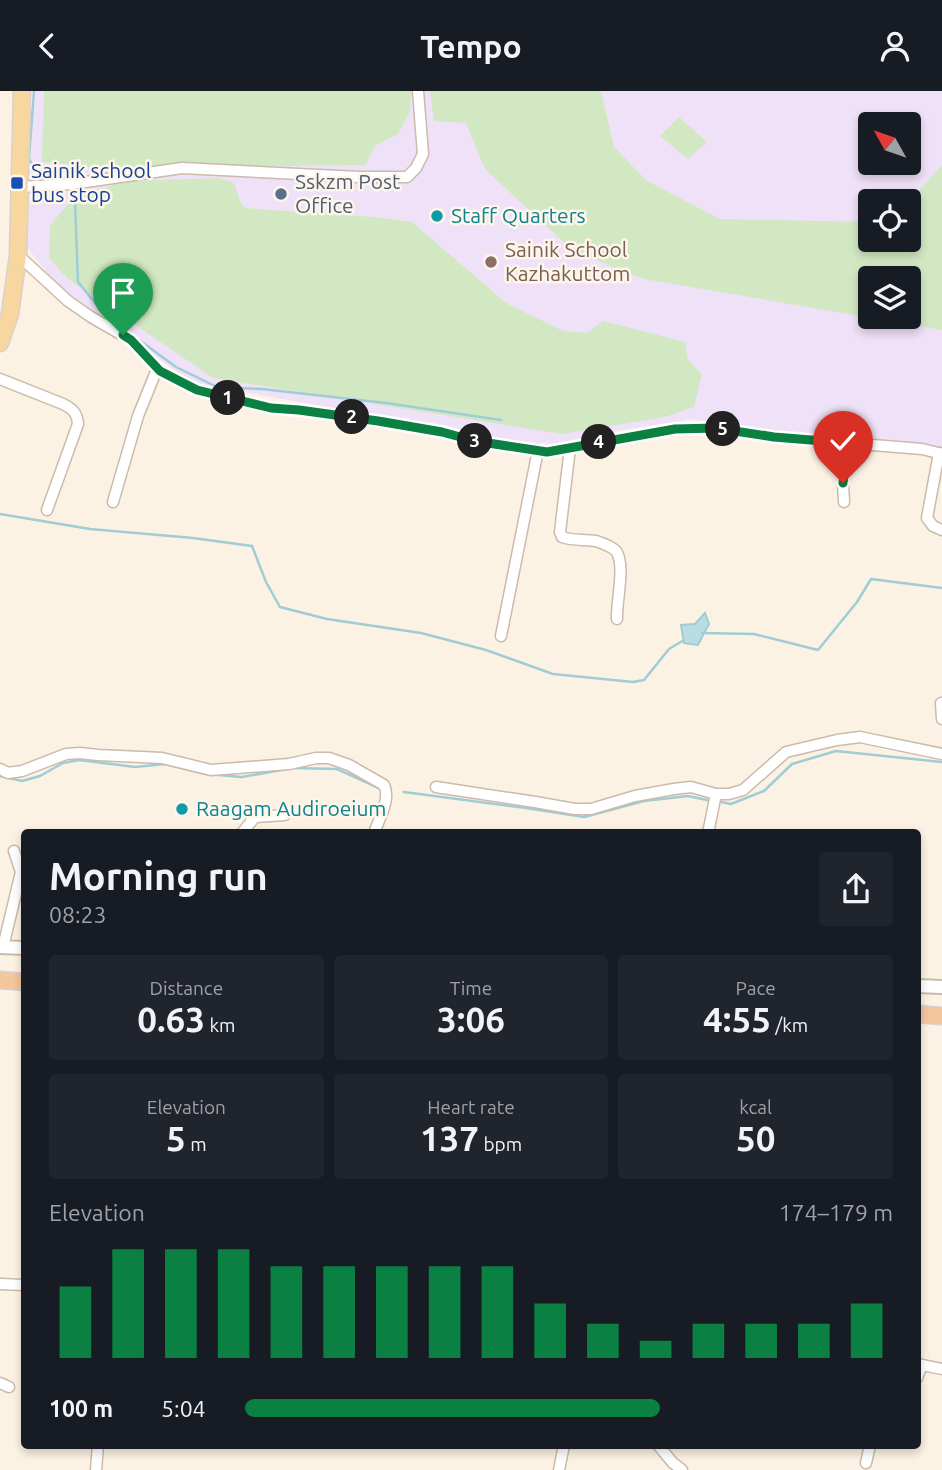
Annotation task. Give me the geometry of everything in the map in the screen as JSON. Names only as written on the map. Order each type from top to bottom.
[{"type":"highway","points":[[0,980],[21,982]]},
{"type":"highway","points":[[921,1014],[942,1016]]},
{"type":"main road","points":[[0,341],[10,314],[18,255],[22,91]]},
{"type":"street","points":[[19,187],[72,184],[182,168],[407,177],[416,168],[423,154],[418,91]]},
{"type":"street","points":[[18,255],[68,301],[131,340],[157,369],[197,390],[271,408],[378,421],[442,432],[475,441],[547,452],[675,429],[715,428],[774,437],[922,449],[941,453],[927,518],[933,526],[942,530]]},
{"type":"street","points":[[113,502],[138,416],[157,369]]},
{"type":"street","points":[[0,379],[63,404],[77,416],[78,424],[47,510]]},
{"type":"street","points":[[844,502],[843,483],[848,443]]},
{"type":"street","points":[[570,449],[559,532],[566,539],[594,541],[608,545],[616,551],[620,574],[617,618]]},
{"type":"street","points":[[501,636],[538,450]]},
{"type":"street","points":[[941,703],[942,719]]},
{"type":"street","points":[[436,787],[575,809],[591,809],[635,796],[691,787],[729,794],[743,790],[786,752],[837,740],[860,737],[942,754]]},
{"type":"street","points":[[0,769],[8,773],[22,771],[66,754],[80,753],[162,758],[211,770],[329,758],[349,765],[386,788],[385,801],[375,829]]},
{"type":"street","points":[[709,829],[716,793]]},
{"type":"street","points":[[243,829],[255,817],[285,815]]},
{"type":"street","points":[[14,851],[21,872],[2,947],[21,948]]},
{"type":"street","points":[[921,986],[942,987]]},
{"type":"street","points":[[0,1284],[21,1285]]},
{"type":"street","points":[[921,1365],[942,1369]]},
{"type":"street","points":[[96,1470],[98,1449]]},
{"type":"street","points":[[559,1470],[563,1449]]},
{"type":"street","points":[[661,1449],[682,1470]]},
{"type":"street","points":[[866,1463],[869,1449]]},
{"type":"shaded area","name":"Sainik School Kazhakuttom","points":[[34,91],[942,91],[942,451],[857,436],[773,433],[693,419],[603,433],[559,444],[517,442],[211,386],[189,380],[149,352],[137,336],[81,305],[52,279],[27,247]]},
{"type":"green space","points":[[44,91],[411,91],[410,112],[398,134],[376,145],[365,165],[97,168],[42,162]]},
{"type":"green space","points":[[430,91],[601,91],[614,147],[647,181],[720,219],[858,222],[858,252],[921,252],[920,189],[942,165],[942,330],[921,326],[921,266],[858,266],[858,316],[644,279],[573,251],[485,169],[466,123],[434,121]]},
{"type":"green space","points":[[679,117],[707,142],[688,159],[660,136]]},
{"type":"green space","points":[[220,178],[234,183],[245,208],[412,222],[506,303],[563,331],[587,333],[603,321],[685,342],[688,360],[702,374],[694,407],[665,417],[562,434],[213,378],[67,278],[49,258],[50,226],[67,205],[86,193],[129,181]]},
{"type":"water","points":[[705,613],[709,624],[698,645],[684,643],[681,625],[695,624]]},
{"type":"waterway","points":[[34,91],[29,159],[38,174],[67,170],[69,177]]},
{"type":"waterway","points":[[72,191],[75,202],[78,282],[105,315],[176,367],[217,387],[262,389],[386,403],[501,420]]},
{"type":"waterway","points":[[0,514],[90,529],[252,546],[266,582],[280,607],[327,619],[421,633],[486,650],[553,674],[633,682],[644,680],[669,649],[684,640]]},
{"type":"waterway","points":[[702,633],[754,634],[818,650],[857,602],[871,579],[942,588]]},
{"type":"waterway","points":[[721,802],[731,804],[764,791],[792,764],[836,751],[942,762]]},
{"type":"waterway","points":[[0,776],[22,781],[40,776],[63,763],[79,760],[135,767],[165,764],[206,774],[242,777],[287,769]]},
{"type":"waterway","points":[[294,768],[337,769],[381,789]]},
{"type":"waterway","points":[[404,792],[584,817],[644,801],[688,796],[707,800]]},
{"type":"place","name":"Sainik school bus stop","points":[[17,183]]},
{"type":"place","name":"Sskzm Post Office","points":[[281,194]]},
{"type":"place","name":"Staff Quarters","points":[[437,216]]},
{"type":"place","name":"Sainik School Kazhakuttom","points":[[491,262]]},
{"type":"place","name":"Raagam Audiroeium","points":[[182,809]]},
{"type":"route","points":[[123,335],[131,340],[157,369],[197,390],[271,408],[378,421],[442,432],[475,441],[547,452],[675,429],[715,428],[774,437],[848,443],[843,483]]}]
